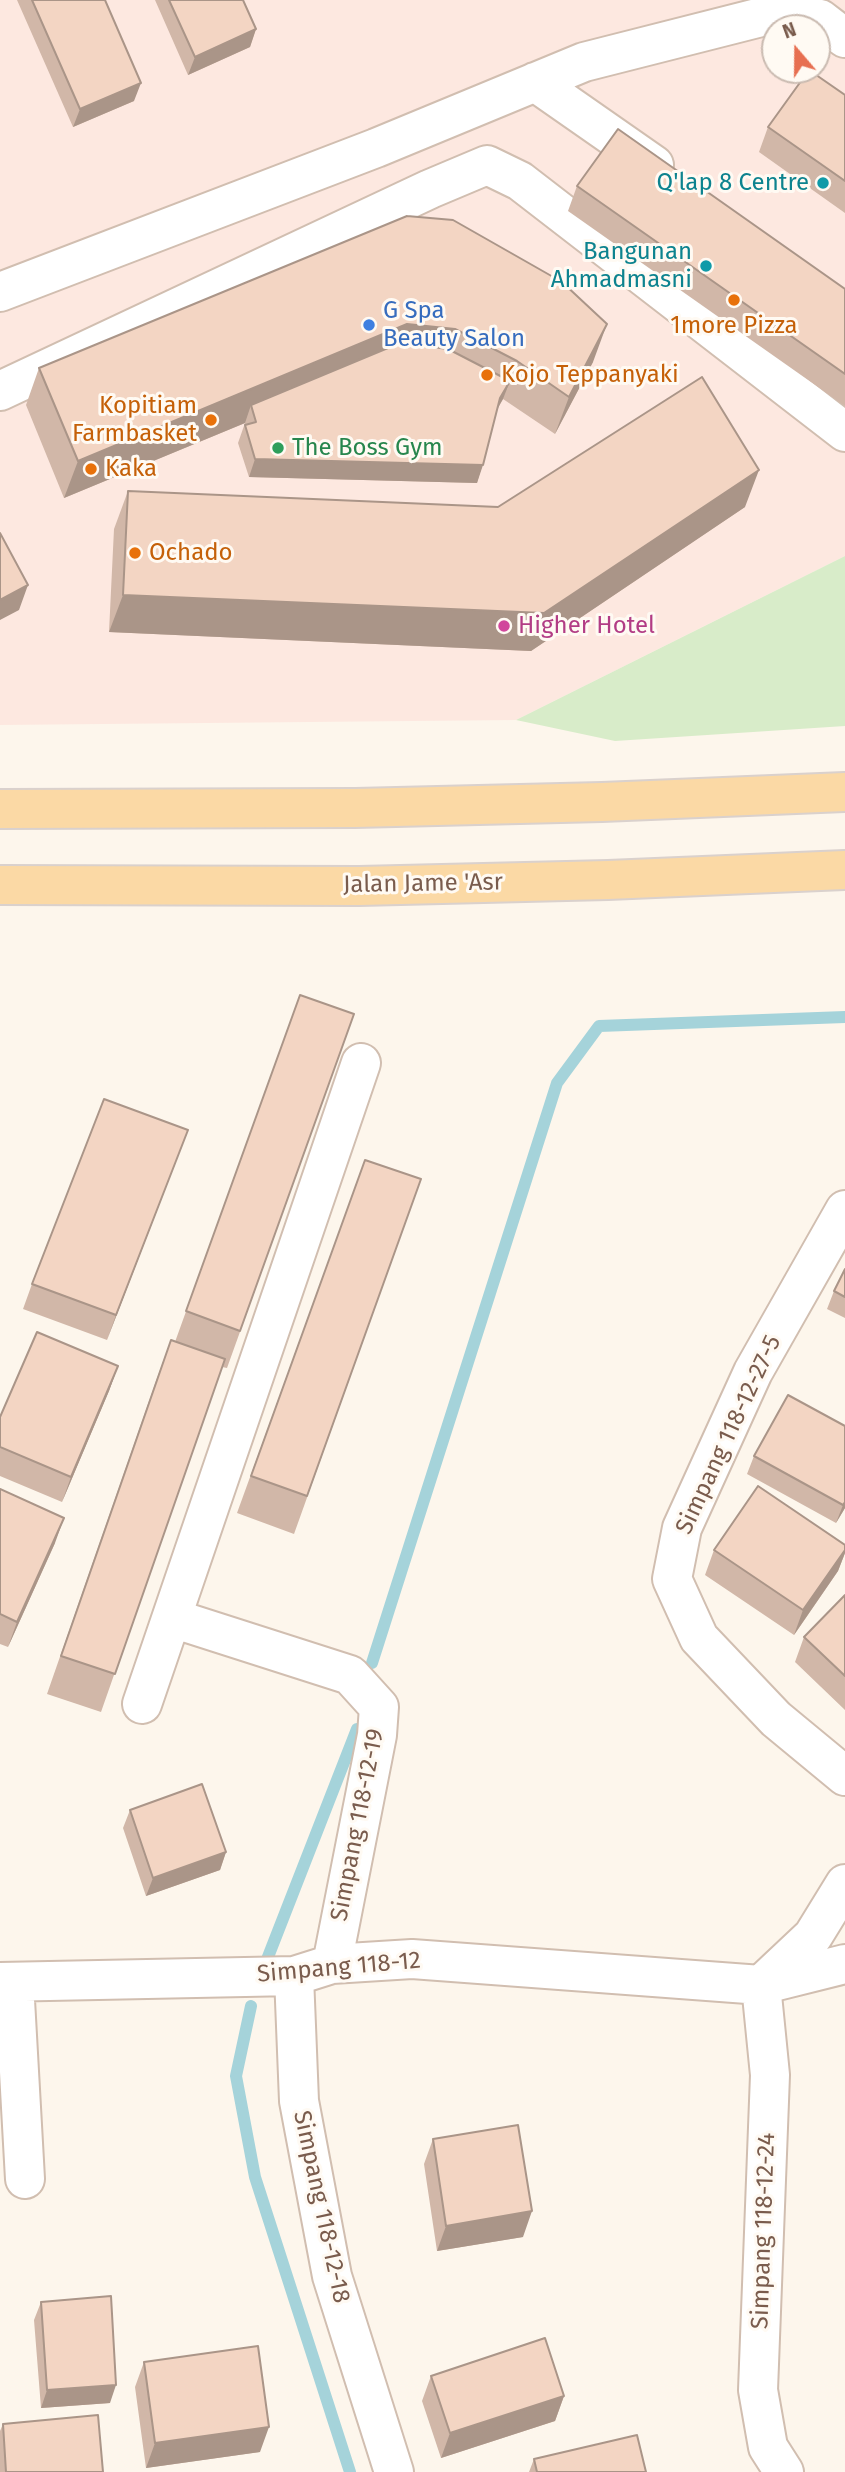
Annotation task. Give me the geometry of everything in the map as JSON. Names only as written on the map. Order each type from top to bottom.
[{"type":"main road","points":[[0,809],[355,808],[845,792]]},
{"type":"main road","name":"Jalan Jame 'Asr","points":[[0,885],[359,886],[608,880],[845,870]]},
{"type":"street","points":[[0,292],[376,148],[584,62],[773,14],[820,19],[845,38]]},
{"type":"street","points":[[536,82],[685,186]]},
{"type":"street","points":[[0,391],[430,189],[487,165],[520,181],[845,432]]},
{"type":"street","points":[[142,1704],[361,1063]]},
{"type":"street","name":"Simpang 118-12-27-5","points":[[845,1210],[753,1372],[682,1528],[672,1579],[699,1638],[776,1719],[845,1776]]},
{"type":"street","name":"Simpang 118-12-19","points":[[172,1618],[350,1675],[379,1707],[377,1735],[332,1964]]},
{"type":"street","points":[[761,1985],[813,1936],[845,1884]]},
{"type":"street","name":"Simpang 118-12","points":[[7,1982],[294,1976],[332,1964],[412,1959],[761,1985],[845,1964]]},
{"type":"street","name":"Simpang 118-12-18","points":[[294,1976],[299,2101],[332,2276],[394,2472]]},
{"type":"street","points":[[7,1982],[24,2179]]},
{"type":"street","name":"Simpang 118-12-24","points":[[761,1985],[770,2075],[758,2390],[768,2447],[785,2472]]},
{"type":"shaded area","points":[[0,0],[845,0],[845,556],[516,720],[0,725]]},
{"type":"green space","points":[[845,556],[845,726],[615,741],[516,720]]},
{"type":"building","points":[[32,0],[105,0],[141,83],[80,109]]},
{"type":"building","points":[[169,0],[243,0],[256,29],[195,57]]},
{"type":"building","points":[[799,84],[829,84],[845,95],[845,181],[768,127]]},
{"type":"building","name":"Bangunan Ahmadmasni","points":[[618,129],[845,289],[845,374],[577,186]]},
{"type":"building","points":[[407,216],[453,220],[562,282],[607,324],[569,397],[517,361],[455,329],[407,324],[78,461],[39,368]]},
{"type":"building","points":[[400,343],[448,349],[510,381],[500,398],[483,465],[255,459],[245,425],[256,422],[251,405]]},
{"type":"building","points":[[702,377],[759,470],[544,613],[123,595],[128,491],[498,507]]},
{"type":"building","points":[[0,533],[28,585],[0,600]]},
{"type":"building","points":[[300,995],[354,1014],[240,1331],[186,1311]]},
{"type":"building","points":[[104,1099],[188,1130],[116,1315],[32,1284]]},
{"type":"building","points":[[365,1160],[421,1179],[307,1496],[251,1476]]},
{"type":"building","points":[[845,1269],[845,1297],[834,1291]]},
{"type":"building","points":[[37,1332],[118,1366],[71,1477],[0,1447],[0,1417]]},
{"type":"building","points":[[171,1340],[225,1359],[115,1674],[61,1656]]},
{"type":"building","points":[[788,1395],[845,1426],[843,1505],[754,1456]]},
{"type":"building","points":[[758,1486],[845,1545],[845,1550],[803,1610],[714,1550]]},
{"type":"building","points":[[0,1489],[64,1518],[17,1622],[0,1614]]},
{"type":"building","points":[[845,1595],[845,1676],[804,1637]]},
{"type":"building","points":[[202,1784],[226,1852],[153,1878],[130,1810]]},
{"type":"building","points":[[518,2125],[532,2211],[446,2226],[433,2139]]},
{"type":"building","points":[[111,2296],[116,2385],[47,2390],[41,2302]]},
{"type":"building","points":[[545,2338],[564,2396],[450,2433],[431,2376]]},
{"type":"building","points":[[258,2346],[269,2427],[155,2443],[144,2362]]},
{"type":"building","points":[[98,2415],[103,2472],[6,2472],[3,2424]]},
{"type":"building","points":[[637,2435],[646,2472],[537,2472],[534,2459]]},
{"type":"waterway","points":[[372,1663],[557,1083],[599,1026],[845,1017]]},
{"type":"waterway","points":[[266,1962],[357,1729]]},
{"type":"waterway","points":[[251,2006],[236,2076],[255,2177],[350,2472]]},
{"type":"place","name":"Q'lap 8 Centre","points":[[823,183]]},
{"type":"place","name":"Bangunan Ahmadmasni","points":[[706,266]]},
{"type":"place","name":"1more Pizza","points":[[734,300]]},
{"type":"place","name":"G Spa Beauty Salon","points":[[369,325]]},
{"type":"place","name":"Kojo Teppanyaki","points":[[487,375]]},
{"type":"place","name":"Kopitiam Farmbasket","points":[[211,420]]},
{"type":"place","name":"The Boss Gym","points":[[278,448]]},
{"type":"place","name":"Kaka","points":[[91,469]]},
{"type":"place","name":"Ochado","points":[[135,553]]},
{"type":"place","name":"Higher Hotel","points":[[504,626]]}]
